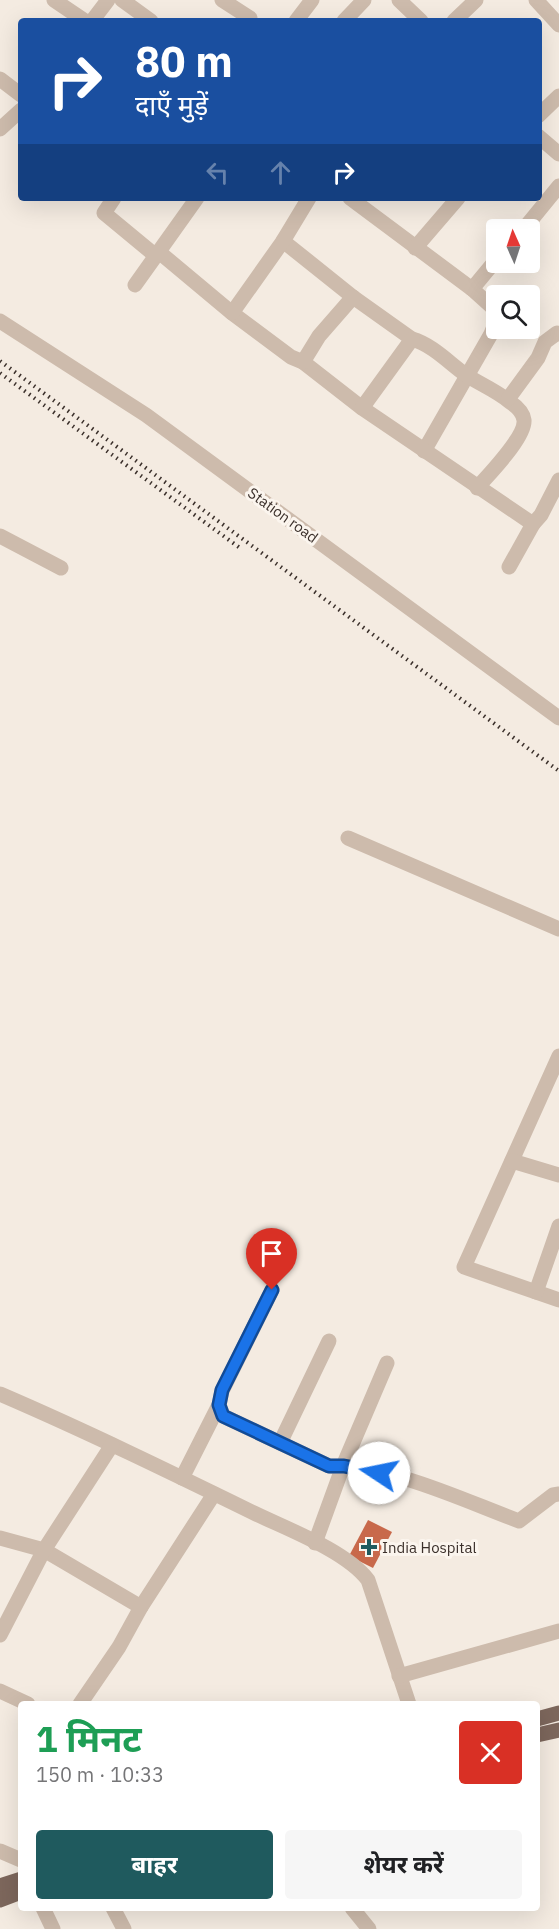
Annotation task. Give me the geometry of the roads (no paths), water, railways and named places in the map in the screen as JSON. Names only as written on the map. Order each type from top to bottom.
[{"type":"main road","points":[[540,1718],[559,1713]]},
{"type":"main road","points":[[540,1734],[559,1730]]},
{"type":"main road","points":[[0,1887],[18,1880]]},
{"type":"main road","points":[[0,1900],[18,1893]]},
{"type":"street","points":[[54,0],[81,18]]},
{"type":"street","points":[[94,18],[108,0]]},
{"type":"street","points":[[122,0],[147,18]]},
{"type":"street","points":[[222,0],[250,18]]},
{"type":"street","points":[[298,18],[312,0]]},
{"type":"street","points":[[347,18],[364,0]]},
{"type":"street","points":[[399,0],[418,18]]},
{"type":"street","points":[[457,18],[476,0]]},
{"type":"street","points":[[536,0],[559,25]]},
{"type":"street","points":[[0,80],[18,93]]},
{"type":"street","points":[[542,112],[559,96]]},
{"type":"street","points":[[0,129],[18,113]]},
{"type":"street","points":[[542,139],[559,154]]},
{"type":"street","points":[[532,219],[559,186]]},
{"type":"street","points":[[112,201],[104,213],[232,313],[291,357],[303,362],[362,408],[533,524]]},
{"type":"street","points":[[135,285],[195,201]]},
{"type":"street","points":[[232,313],[283,241],[307,201]]},
{"type":"street","points":[[354,201],[472,289],[492,307],[495,314],[496,322],[491,334],[424,451]]},
{"type":"street","points":[[416,248],[455,201]]},
{"type":"street","points":[[283,241],[353,297],[412,339],[422,342],[467,375],[508,399],[521,413],[524,420],[523,427],[516,440],[477,488]]},
{"type":"street","points":[[472,289],[486,272]]},
{"type":"street","points":[[303,362],[319,336],[353,297]]},
{"type":"street","name":"Station road","points":[[0,321],[146,415],[559,718]]},
{"type":"street","points":[[508,399],[538,358],[545,342],[556,333],[559,334]]},
{"type":"street","points":[[362,408],[412,339]]},
{"type":"street","points":[[509,567],[533,524],[541,515],[559,480]]},
{"type":"street","points":[[0,536],[61,568]]},
{"type":"street","points":[[348,838],[559,929]]},
{"type":"street","points":[[559,1056],[464,1267],[559,1300]]},
{"type":"street","points":[[512,1161],[559,1175]]},
{"type":"street","points":[[536,1292],[559,1226]]},
{"type":"street","points":[[182,1478],[219,1405],[222,1390],[272,1290]]},
{"type":"street","points":[[280,1443],[329,1341]]},
{"type":"street","points":[[315,1543],[344,1466],[387,1364]]},
{"type":"street","points":[[0,1394],[182,1478],[315,1543],[360,1569],[368,1580],[408,1701]]},
{"type":"street","points":[[219,1405],[223,1416],[329,1466],[344,1466],[397,1476],[519,1521],[553,1495],[559,1494]]},
{"type":"street","points":[[0,1635],[44,1550],[112,1445]]},
{"type":"street","points":[[82,1701],[119,1647],[141,1607],[214,1494]]},
{"type":"street","points":[[0,1538],[44,1550],[141,1607]]},
{"type":"street","points":[[399,1676],[559,1631]]},
{"type":"street","points":[[0,1691],[22,1701]]},
{"type":"street","points":[[0,1851],[18,1859]]},
{"type":"street","points":[[44,1911],[52,1929]]},
{"type":"street","points":[[115,1911],[124,1929]]},
{"type":"street","points":[[354,1911],[369,1929]]},
{"type":"railway","points":[[0,361],[559,771]]},
{"type":"railway","points":[[0,373],[240,548]]},
{"type":"place","name":"India Hospital","points":[[369,1547]]}]
